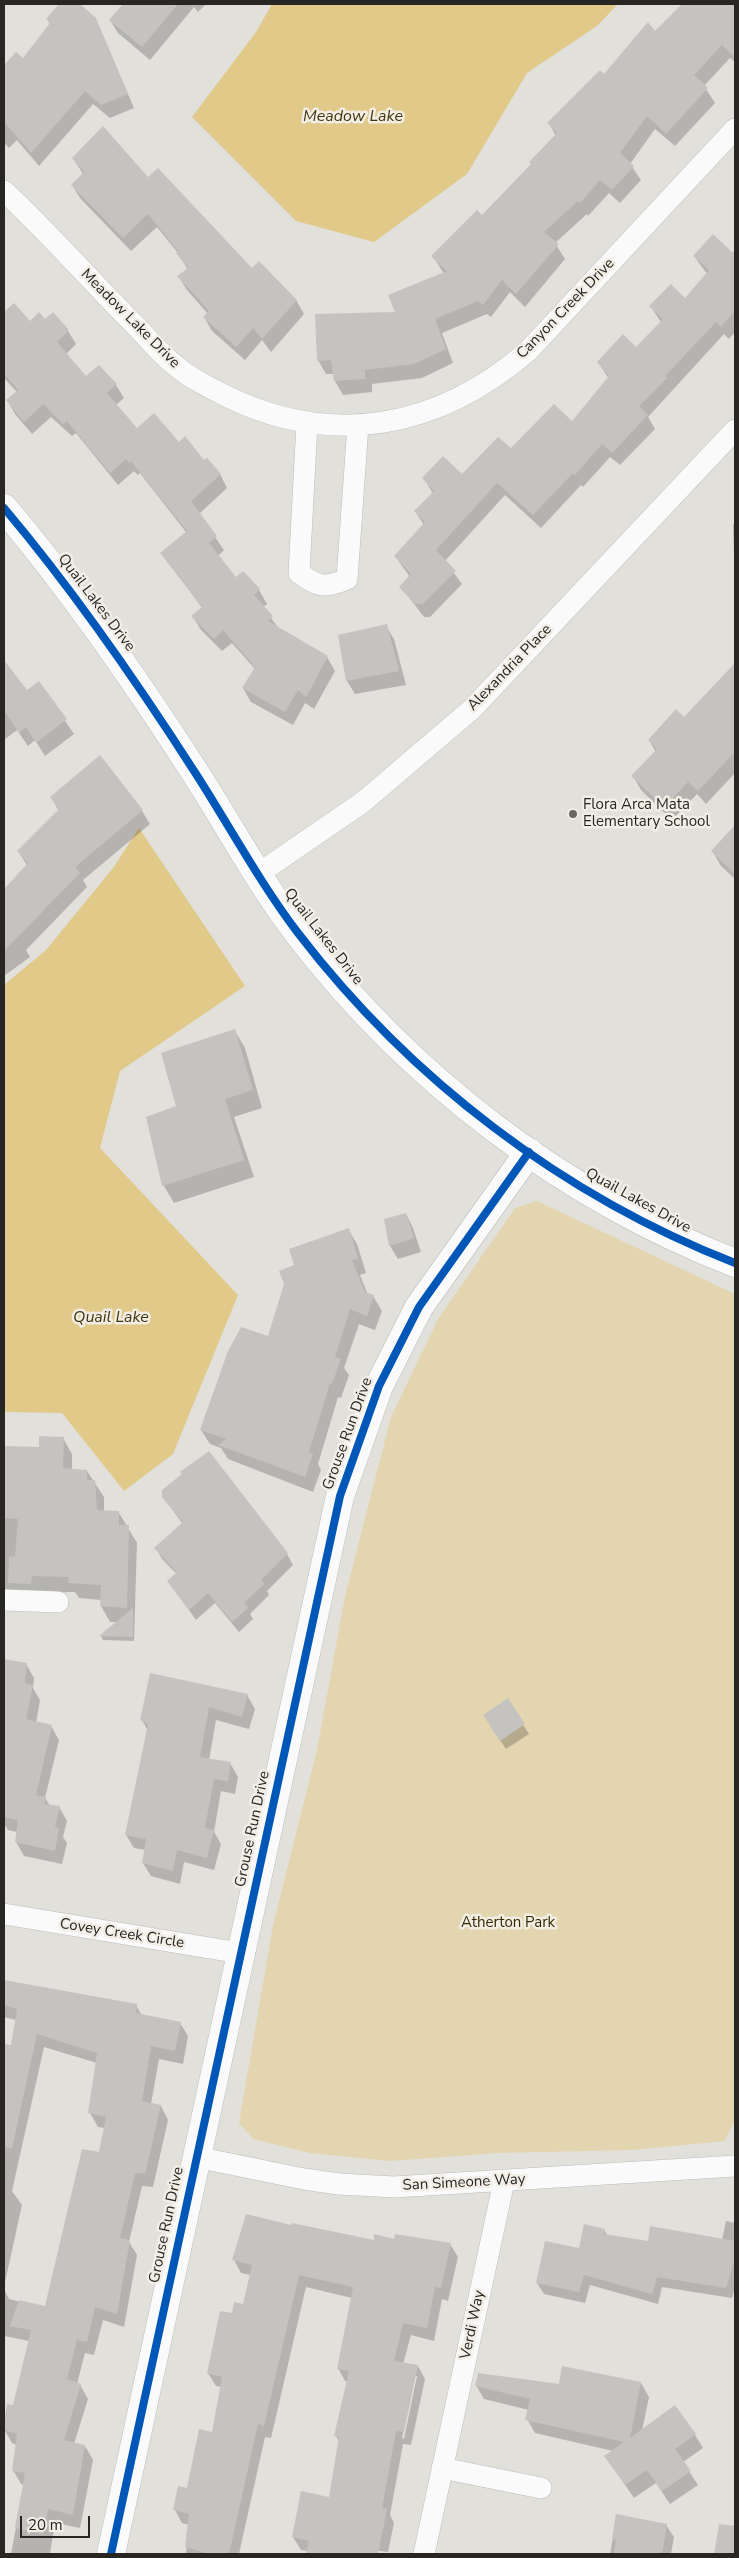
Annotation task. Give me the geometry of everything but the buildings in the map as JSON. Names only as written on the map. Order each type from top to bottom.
[{"type":"street","name":"Canyon Creek Drive","points":[[307,423],[372,426],[400,419],[451,402],[479,388],[505,371],[528,351],[735,129]]},
{"type":"street","name":"Meadow Lake Drive","points":[[4,191],[176,366],[243,404],[284,419],[307,423]]},
{"type":"street","points":[[307,423],[299,573],[311,583],[321,586],[330,586],[347,579],[358,425]]},
{"type":"street","name":"Alexandria Place","points":[[258,874],[363,802],[472,709],[735,430]]},
{"type":"street","name":"Quail Lakes Drive","points":[[4,508],[39,550],[128,670],[198,776],[258,874],[297,931],[329,971],[394,1042],[461,1102],[529,1152],[604,1201],[692,1246],[735,1263]]},
{"type":"street","name":"Grouse Run Drive","points":[[111,2554],[332,1530],[358,1440],[379,1386],[419,1307],[529,1152]]},
{"type":"street","points":[[4,1600],[58,1602]]},
{"type":"street","name":"Covey Creek Circle","points":[[4,1914],[240,1953]]},
{"type":"street","name":"San Simeone Way","points":[[196,2157],[339,2184],[394,2187],[735,2166]]},
{"type":"street","name":"Verdi Way","points":[[424,2554],[504,2181]]},
{"type":"street","points":[[442,2468],[541,2488]]},
{"type":"green space","name":"Atherton Park","points":[[537,1201],[735,1294],[735,2120],[725,2141],[633,2150],[498,2153],[390,2161],[310,2153],[253,2139],[239,2123],[273,1925],[317,1750],[345,1596],[391,1417],[438,1319],[515,1208]]},
{"type":"water","name":"Meadow Lake","points":[[272,4],[618,4],[597,26],[527,73],[467,174],[374,242],[296,221],[192,117],[256,32]]},
{"type":"water","name":"Quail Lake","points":[[139,828],[245,986],[120,1071],[100,1148],[238,1295],[173,1454],[124,1491],[62,1413],[4,1412],[4,985],[46,950],[113,868]]},
{"type":"cycle path","points":[[4,508],[56,572],[151,705],[284,914],[342,986],[389,1037],[440,1084],[494,1128],[551,1168],[610,1204],[671,1236],[735,1263]]},
{"type":"cycle path","points":[[111,2554],[340,1496],[379,1386],[419,1307],[529,1152]]},
{"type":"place","name":"Flora Arca Mata Elementary School","points":[[573,814]]}]
